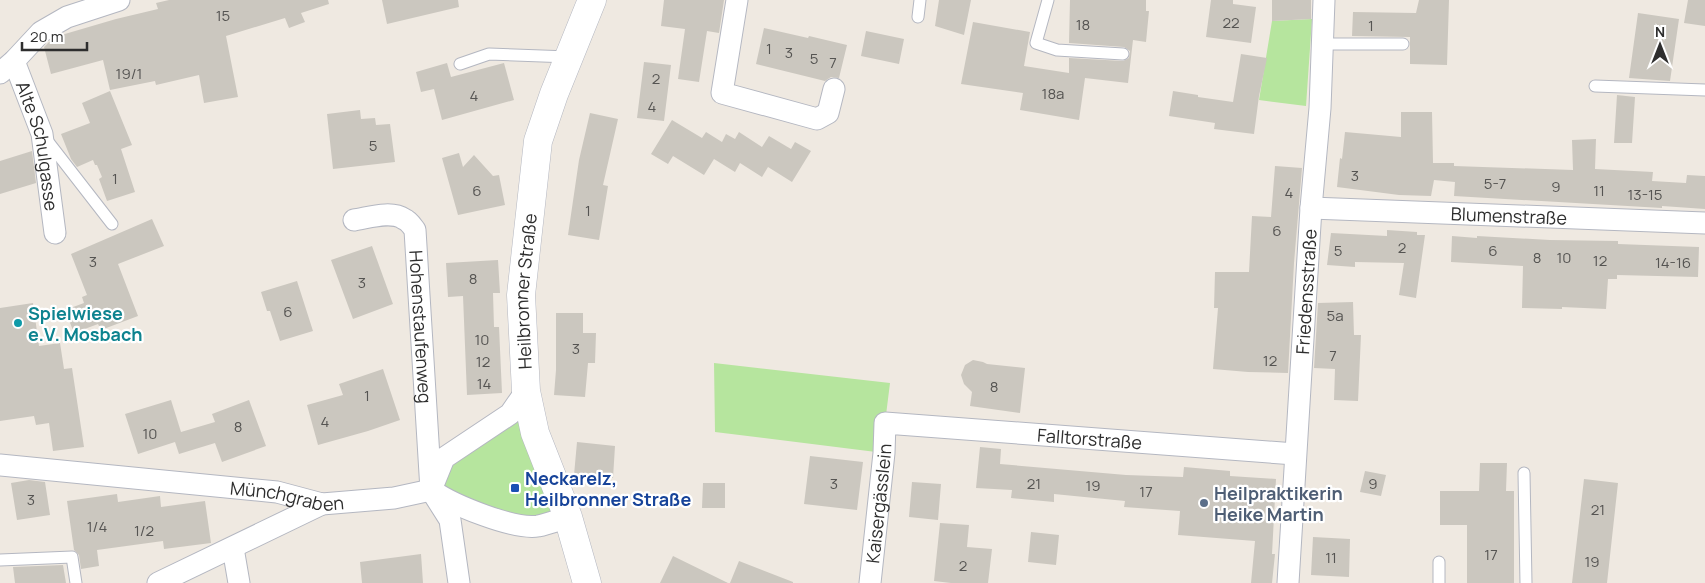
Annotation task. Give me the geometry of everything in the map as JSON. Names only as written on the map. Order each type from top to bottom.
[{"type":"street","points":[[7,67],[41,32],[67,17],[119,0]]},
{"type":"street","points":[[737,0],[722,93],[817,119],[828,113],[834,89]]},
{"type":"street","name":"Friedensstraße","points":[[1288,583],[1311,208],[1320,108],[1324,0]]},
{"type":"street","name":"Heilbronner Straße","points":[[587,583],[568,517],[535,433],[526,391],[521,295],[538,141],[588,2]]},
{"type":"street","name":"Alte Schulgasse","points":[[7,67],[42,134],[54,233]]},
{"type":"street","name":"Blumenstraße","points":[[1311,208],[1705,223]]},
{"type":"street","name":"Hohenstaufenweg","points":[[354,220],[391,215],[398,216],[405,219],[415,230],[431,490]]},
{"type":"street","points":[[431,490],[444,458],[510,414],[526,391]]},
{"type":"street","name":"Falltorstraße","points":[[885,423],[1295,454]]},
{"type":"street","name":"Kaisergässlein","points":[[870,583],[884,453],[885,423]]},
{"type":"street","name":"Münchgraben","points":[[0,465],[277,492],[322,504],[394,498],[431,490]]},
{"type":"street","points":[[431,490],[445,500],[466,509],[514,524],[538,526],[568,517]]},
{"type":"street","points":[[431,490],[450,520],[459,583]]},
{"type":"street","points":[[158,583],[322,504]]},
{"type":"street","points":[[233,548],[239,583]]},
{"type":"lane","points":[[918,17],[920,0]]},
{"type":"lane","points":[[1048,0],[1036,43],[1057,50],[1123,54]]},
{"type":"lane","points":[[1321,44],[1403,44]]},
{"type":"lane","points":[[460,64],[489,54],[569,57]]},
{"type":"lane","points":[[1595,86],[1705,90]]},
{"type":"lane","points":[[42,134],[112,224]]},
{"type":"lane","points":[[1524,473],[1526,583]]},
{"type":"lane","points":[[0,560],[72,557],[76,583]]},
{"type":"lane","points":[[1439,562],[1439,583]]},
{"type":"green space","points":[[1312,19],[1306,106],[1259,100],[1272,21]]},
{"type":"green space","points":[[714,363],[890,383],[885,423],[884,453],[715,432]]},
{"type":"green space","points":[[526,391],[568,517],[538,526],[431,490],[444,458]]},
{"type":"building","points":[[169,0],[328,0],[329,4],[301,13],[305,22],[289,28],[285,18],[226,36],[238,97],[204,103],[199,75],[156,85],[155,81],[110,90],[103,60],[51,74],[44,47],[58,36],[158,9],[156,3]]},
{"type":"building","points":[[382,0],[458,0],[459,7],[387,24]]},
{"type":"building","points":[[664,0],[724,0],[719,33],[707,31],[699,82],[678,79],[685,29],[661,26]]},
{"type":"building","points":[[939,0],[971,0],[964,35],[935,26]]},
{"type":"building","points":[[1070,0],[1146,0],[1146,11],[1149,11],[1146,42],[1133,40],[1128,83],[1085,78],[1079,120],[1020,110],[1023,93],[961,84],[973,22],[1030,32],[1024,66],[1069,73],[1069,58],[1123,61],[1129,58],[1130,51],[1124,47],[1069,43]]},
{"type":"building","points":[[1211,0],[1233,0],[1233,4],[1256,7],[1251,43],[1206,37]]},
{"type":"building","points":[[1272,0],[1311,0],[1311,19],[1272,21]]},
{"type":"building","points":[[1419,0],[1449,0],[1447,65],[1410,64],[1410,37],[1352,36],[1353,12],[1416,13]]},
{"type":"building","points":[[1688,0],[1705,0],[1705,26],[1684,23]]},
{"type":"building","points":[[1638,13],[1679,19],[1670,81],[1629,78]]},
{"type":"building","points":[[764,28],[847,45],[839,78],[831,77],[825,81],[756,64]]},
{"type":"building","points":[[866,31],[904,39],[899,64],[861,56]]},
{"type":"building","points":[[1241,54],[1267,58],[1254,134],[1214,129],[1215,123],[1169,116],[1173,91],[1233,102]]},
{"type":"building","points":[[644,62],[671,65],[664,121],[637,118]]},
{"type":"building","points":[[447,63],[451,77],[504,63],[514,100],[442,120],[434,89],[421,92],[416,72]]},
{"type":"building","points":[[110,91],[132,145],[121,149],[135,192],[107,201],[99,179],[102,177],[97,165],[95,165],[93,160],[77,167],[71,159],[61,134],[90,123],[82,103]]},
{"type":"building","points":[[1617,95],[1635,97],[1632,143],[1614,143]]},
{"type":"building","points":[[360,110],[361,119],[375,118],[376,125],[390,124],[395,162],[333,169],[327,114]]},
{"type":"building","points":[[1401,112],[1432,112],[1433,163],[1454,163],[1454,166],[1573,170],[1572,140],[1596,139],[1595,169],[1653,172],[1652,181],[1686,183],[1687,175],[1705,176],[1705,209],[1454,196],[1455,182],[1434,180],[1431,196],[1399,195],[1337,187],[1345,132],[1401,137]]},
{"type":"building","points":[[590,113],[618,119],[603,185],[608,186],[599,240],[568,235],[579,160]]},
{"type":"building","points":[[672,120],[702,138],[706,132],[722,142],[726,134],[735,139],[739,132],[762,147],[769,136],[791,149],[795,142],[811,151],[792,182],[768,167],[762,177],[740,163],[735,172],[714,159],[704,175],[673,156],[668,164],[651,154]]},
{"type":"building","points":[[32,151],[36,183],[0,194],[0,161]]},
{"type":"building","points":[[459,153],[463,167],[474,155],[493,176],[499,175],[505,205],[458,215],[442,158]]},
{"type":"building","points":[[1275,166],[1302,168],[1294,263],[1288,373],[1213,369],[1218,308],[1214,308],[1215,272],[1249,272],[1252,216],[1271,217]]},
{"type":"building","points":[[152,219],[164,246],[118,264],[138,316],[101,330],[98,324],[74,333],[65,310],[84,303],[82,297],[87,295],[71,254]]},
{"type":"building","points":[[1387,230],[1417,232],[1417,235],[1425,235],[1416,298],[1399,295],[1404,263],[1355,262],[1355,267],[1327,265],[1331,233],[1387,236]]},
{"type":"building","points":[[1452,236],[1618,241],[1618,244],[1699,247],[1698,277],[1617,275],[1617,279],[1608,279],[1606,309],[1522,308],[1523,266],[1451,262]]},
{"type":"building","points":[[372,246],[393,304],[353,319],[331,260]]},
{"type":"building","points":[[498,260],[500,293],[493,293],[494,327],[499,327],[502,393],[467,395],[463,296],[448,297],[446,263]]},
{"type":"building","points":[[297,281],[313,331],[280,341],[270,311],[267,311],[261,292]]},
{"type":"building","points":[[1353,302],[1354,335],[1361,335],[1358,401],[1334,400],[1335,369],[1314,368],[1318,303]]},
{"type":"building","points":[[33,303],[39,346],[60,343],[64,369],[72,368],[84,447],[53,451],[49,423],[36,425],[34,416],[0,421],[0,308]]},
{"type":"building","points":[[556,313],[583,313],[583,333],[596,333],[595,363],[588,363],[585,397],[554,395]]},
{"type":"building","points":[[973,360],[987,364],[1025,368],[1020,413],[970,406],[972,392],[964,384],[961,375],[965,365]]},
{"type":"building","points":[[383,369],[400,420],[318,445],[307,405],[343,395],[339,384]]},
{"type":"building","points":[[171,400],[181,432],[215,422],[212,414],[249,400],[266,446],[222,462],[215,443],[179,454],[175,442],[138,454],[125,414]]},
{"type":"building","points":[[577,442],[615,446],[613,478],[574,475]]},
{"type":"building","points":[[980,447],[1001,449],[1000,464],[1126,475],[1183,477],[1184,467],[1230,471],[1230,476],[1276,479],[1272,554],[1275,554],[1272,583],[1251,583],[1255,541],[1178,535],[1180,511],[1124,507],[1125,501],[1054,494],[1054,502],[1011,498],[1012,490],[976,488]]},
{"type":"building","points":[[810,456],[863,462],[857,510],[804,504]]},
{"type":"building","points":[[1480,463],[1507,463],[1506,491],[1514,491],[1514,583],[1467,583],[1467,525],[1440,525],[1440,491],[1479,491]]},
{"type":"building","points":[[1365,471],[1386,475],[1381,496],[1360,492]]},
{"type":"building","points":[[1584,479],[1618,483],[1607,583],[1572,583]]},
{"type":"building","points":[[29,480],[45,482],[50,515],[17,520],[11,483]]},
{"type":"building","points":[[912,482],[941,484],[938,520],[909,517]]},
{"type":"building","points":[[703,483],[725,483],[725,508],[702,508]]},
{"type":"building","points":[[117,494],[118,502],[160,496],[161,507],[205,501],[211,543],[164,549],[163,541],[97,550],[99,566],[81,569],[79,555],[74,550],[67,501]]},
{"type":"building","points":[[940,523],[969,525],[967,547],[992,549],[988,583],[934,581]]},
{"type":"building","points":[[1031,532],[1059,535],[1056,565],[1028,562]]},
{"type":"building","points":[[1313,537],[1350,539],[1349,577],[1311,575]]},
{"type":"building","points":[[421,554],[423,583],[362,583],[360,562]]},
{"type":"building","points":[[673,556],[728,583],[660,583]]},
{"type":"building","points":[[739,561],[793,582],[793,583],[730,583]]},
{"type":"building","points":[[63,565],[66,583],[15,583],[13,567]]},
{"type":"place","name":"Spielwiese e.V. Mosbach","points":[[18,323]]},
{"type":"place","name":"Neckarelz, Heilbronner Straße","points":[[515,488]]},
{"type":"place","name":"Heilpraktikerin Heike Martin","points":[[1204,503]]}]
